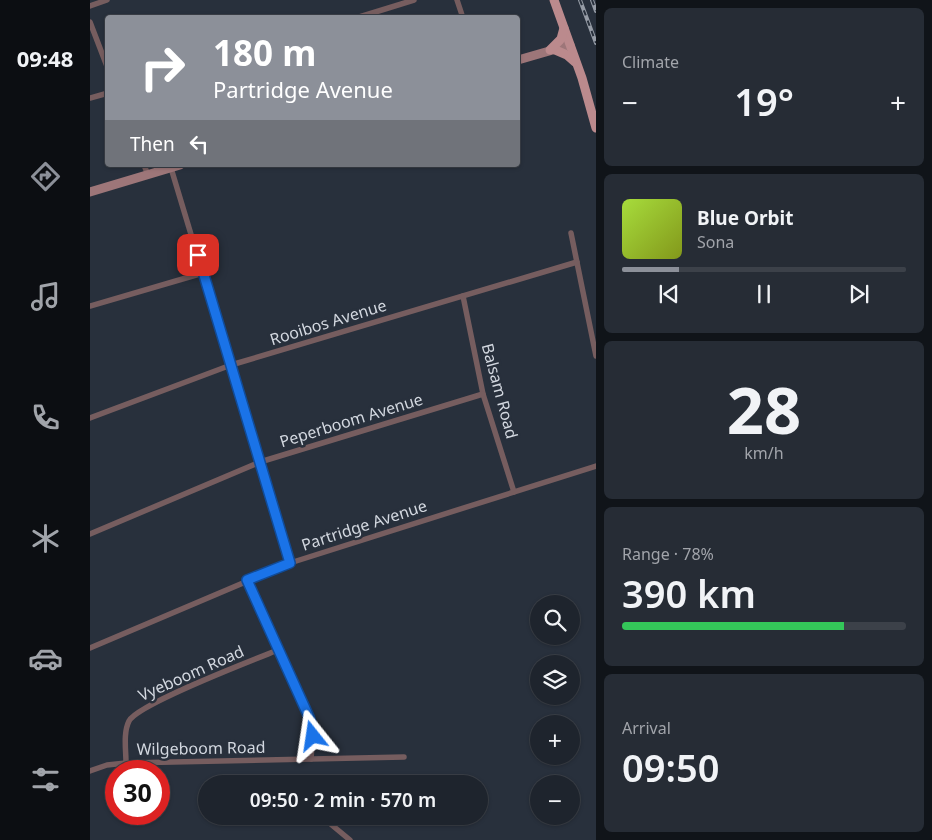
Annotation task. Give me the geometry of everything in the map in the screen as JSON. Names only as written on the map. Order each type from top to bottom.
[{"type":"main road","points":[[554,0],[577,64],[596,128]]},
{"type":"main road","points":[[564,28],[561,39],[552,49],[566,55],[577,64]]},
{"type":"street","points":[[90,6],[107,0]]},
{"type":"street","points":[[366,15],[414,0]]},
{"type":"street","points":[[457,0],[462,15]]},
{"type":"street","points":[[90,22],[105,61]]},
{"type":"street","points":[[520,59],[570,45]]},
{"type":"street","points":[[90,98],[105,93]]},
{"type":"street","points":[[145,167],[148,174]]},
{"type":"street","points":[[90,192],[172,167]]},
{"type":"street","points":[[176,167],[203,273],[290,563]]},
{"type":"street","points":[[571,233],[596,356]]},
{"type":"street","name":"Rooibos Avenue","points":[[90,418],[231,365],[577,262]]},
{"type":"street","points":[[90,306],[203,273]]},
{"type":"street","name":"Balsam Road","points":[[463,296],[483,394],[514,492]]},
{"type":"street","name":"Peperboom Avenue","points":[[90,534],[260,462],[483,394]]},
{"type":"street","name":"Partridge Avenue","points":[[90,648],[290,563],[596,466]]},
{"type":"street","points":[[247,580],[311,722],[313,736],[311,759]]},
{"type":"street","name":"Vyeboom Road","points":[[126,760],[127,728],[128,723],[135,714],[159,701],[278,650]]},
{"type":"street","name":"Wilgeboom Road","points":[[170,762],[404,757]]},
{"type":"street","name":"Wilgeboom Road","points":[[90,771],[105,766]]},
{"type":"street","points":[[332,825],[350,840]]},
{"type":"railway","points":[[580,0],[596,43]]},
{"type":"railway","points":[[592,0],[596,11]]},
{"type":"route","points":[[198,255],[290,563],[247,580],[309,717],[313,736]]}]
